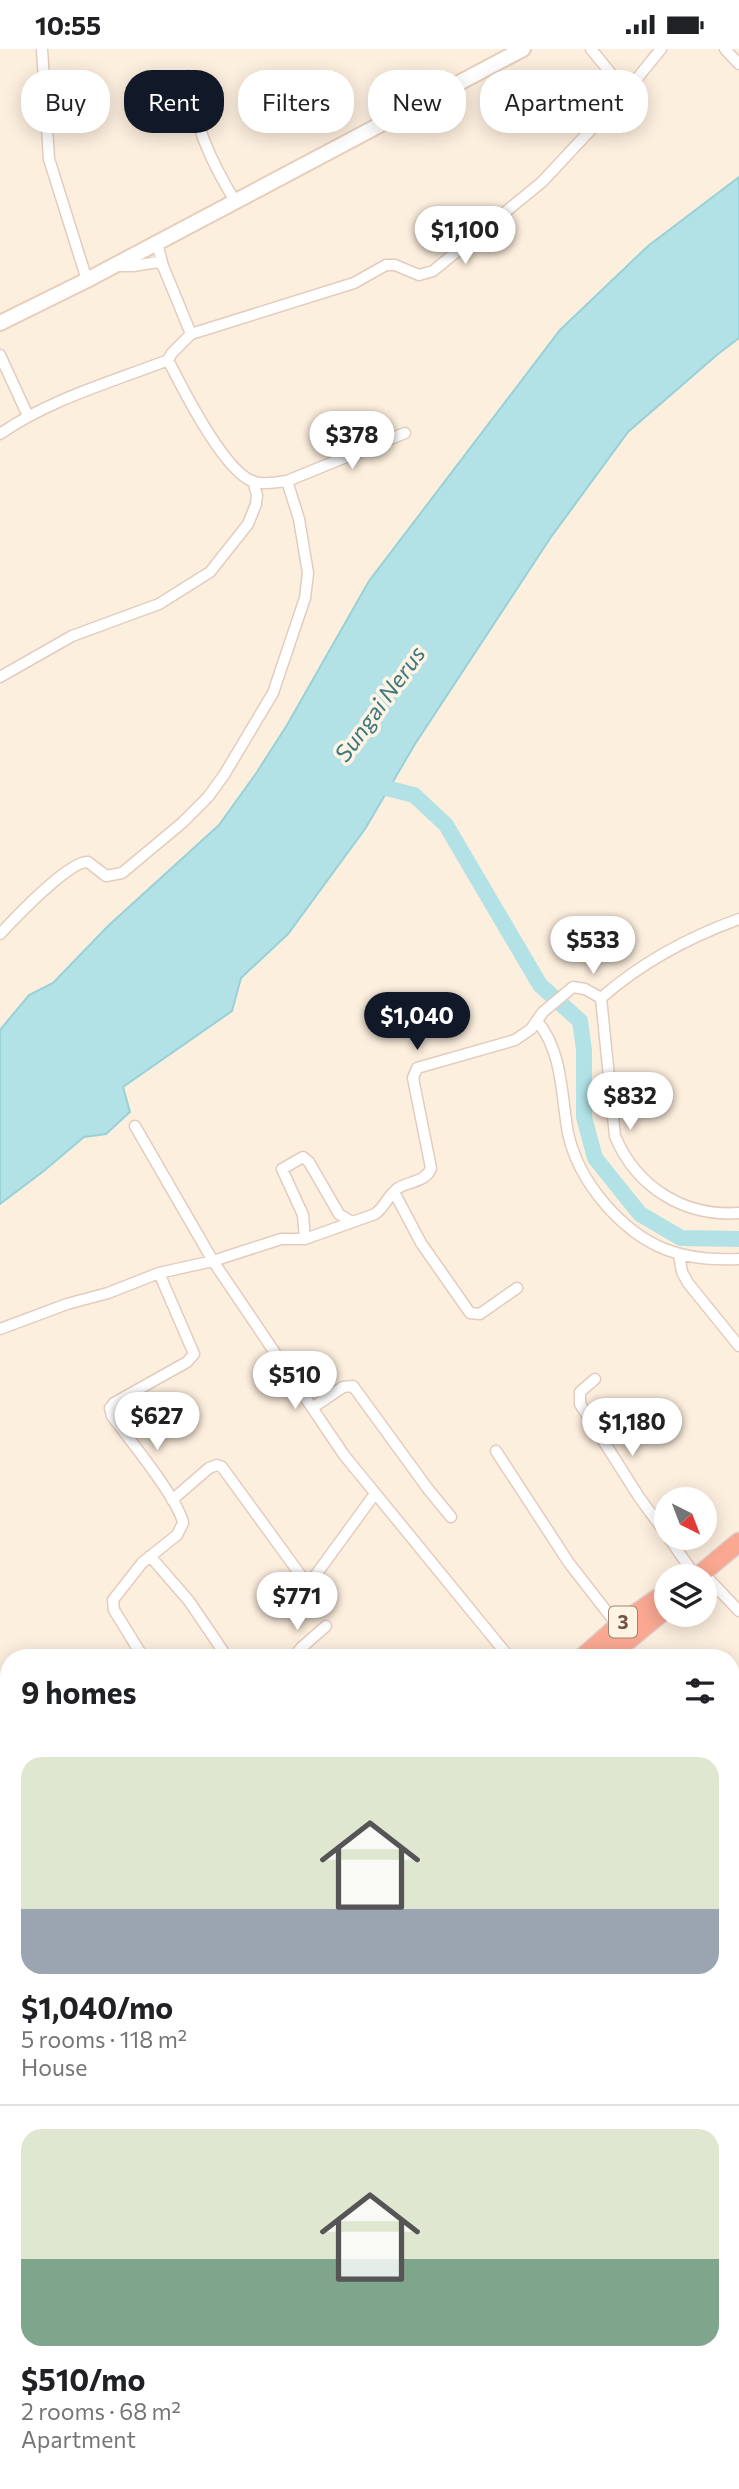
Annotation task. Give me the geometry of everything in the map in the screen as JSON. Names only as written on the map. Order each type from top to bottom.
[{"type":"highway","points":[[712,1564],[739,1542]]},
{"type":"highway","name":"3","points":[[592,1649],[618,1626],[654,1601]]},
{"type":"highway","name":"3","points":[[618,1649],[654,1619]]},
{"type":"main road","points":[[0,323],[87,280],[523,49]]},
{"type":"street","points":[[42,49],[49,159],[87,280]]},
{"type":"street","points":[[591,49],[608,70]]},
{"type":"street","points":[[644,70],[661,49]]},
{"type":"street","points":[[725,49],[737,60]]},
{"type":"street","points":[[201,133],[235,201]]},
{"type":"street","points":[[0,434],[29,416],[168,360],[191,334],[354,283],[386,265],[395,265],[419,275],[433,271],[542,182],[588,133]]},
{"type":"street","points":[[157,243],[191,334]]},
{"type":"street","points":[[111,266],[158,262],[163,265]]},
{"type":"street","points":[[0,355],[29,416]]},
{"type":"street","points":[[0,677],[72,636],[159,604],[210,572],[248,524],[256,504],[257,495],[253,481],[230,463],[168,360]]},
{"type":"street","points":[[253,481],[287,481],[405,433]]},
{"type":"street","points":[[0,934],[62,875],[79,863],[88,862],[106,876],[121,873],[182,823],[208,797],[224,775],[273,693],[305,598],[307,559],[299,519],[287,481]]},
{"type":"street","points":[[601,998],[660,956],[704,933],[739,919]]},
{"type":"street","points":[[0,1329],[159,1273],[213,1261],[281,1239],[305,1239],[381,1210],[394,1192],[425,1177],[431,1168],[412,1078],[417,1068],[515,1040],[531,1029],[540,1017],[573,987],[585,989],[601,998]]},
{"type":"street","points":[[601,998],[611,1110],[615,1136],[624,1156],[642,1178],[657,1191],[678,1203],[706,1212],[739,1213]]},
{"type":"street","points":[[540,1017],[557,1059],[569,1137],[583,1175],[603,1202],[635,1234],[653,1245],[679,1255],[739,1259]]},
{"type":"street","points":[[135,1126],[213,1261],[312,1408],[374,1495],[502,1649]]},
{"type":"street","points":[[305,1239],[303,1215],[282,1169],[299,1158],[303,1157],[309,1162],[339,1214],[352,1221]]},
{"type":"street","points":[[394,1192],[421,1243],[470,1313],[480,1314],[517,1288]]},
{"type":"street","points":[[679,1255],[682,1272],[688,1283],[739,1346]]},
{"type":"street","points":[[138,1649],[114,1610],[113,1600],[150,1556],[182,1529],[182,1516],[110,1412],[110,1408],[114,1403],[187,1362],[194,1354],[159,1273]]},
{"type":"street","points":[[595,1379],[580,1392],[580,1403],[654,1518]]},
{"type":"street","points":[[312,1408],[343,1387],[353,1387],[428,1489],[452,1517]]},
{"type":"street","points":[[496,1451],[569,1563],[618,1626]]},
{"type":"street","points":[[172,1500],[209,1468],[218,1465],[307,1580],[315,1576],[374,1495]]},
{"type":"street","points":[[150,1556],[189,1601],[221,1649]]},
{"type":"street","points":[[717,1591],[739,1611]]},
{"type":"street","points":[[300,1649],[326,1626]]},
{"type":"water","name":"Sungai Nerus","points":[[739,177],[739,338],[628,432],[551,537],[415,744],[365,829],[288,934],[241,978],[232,1011],[123,1087],[130,1112],[106,1134],[84,1137],[0,1204],[0,1030],[29,995],[53,983],[108,926],[219,825],[287,725],[369,581],[560,330],[648,246]]},
{"type":"waterway","points":[[370,784],[414,795],[446,825],[540,985],[580,1021],[584,1050],[584,1117],[595,1158],[640,1214],[681,1238],[739,1239]]}]
